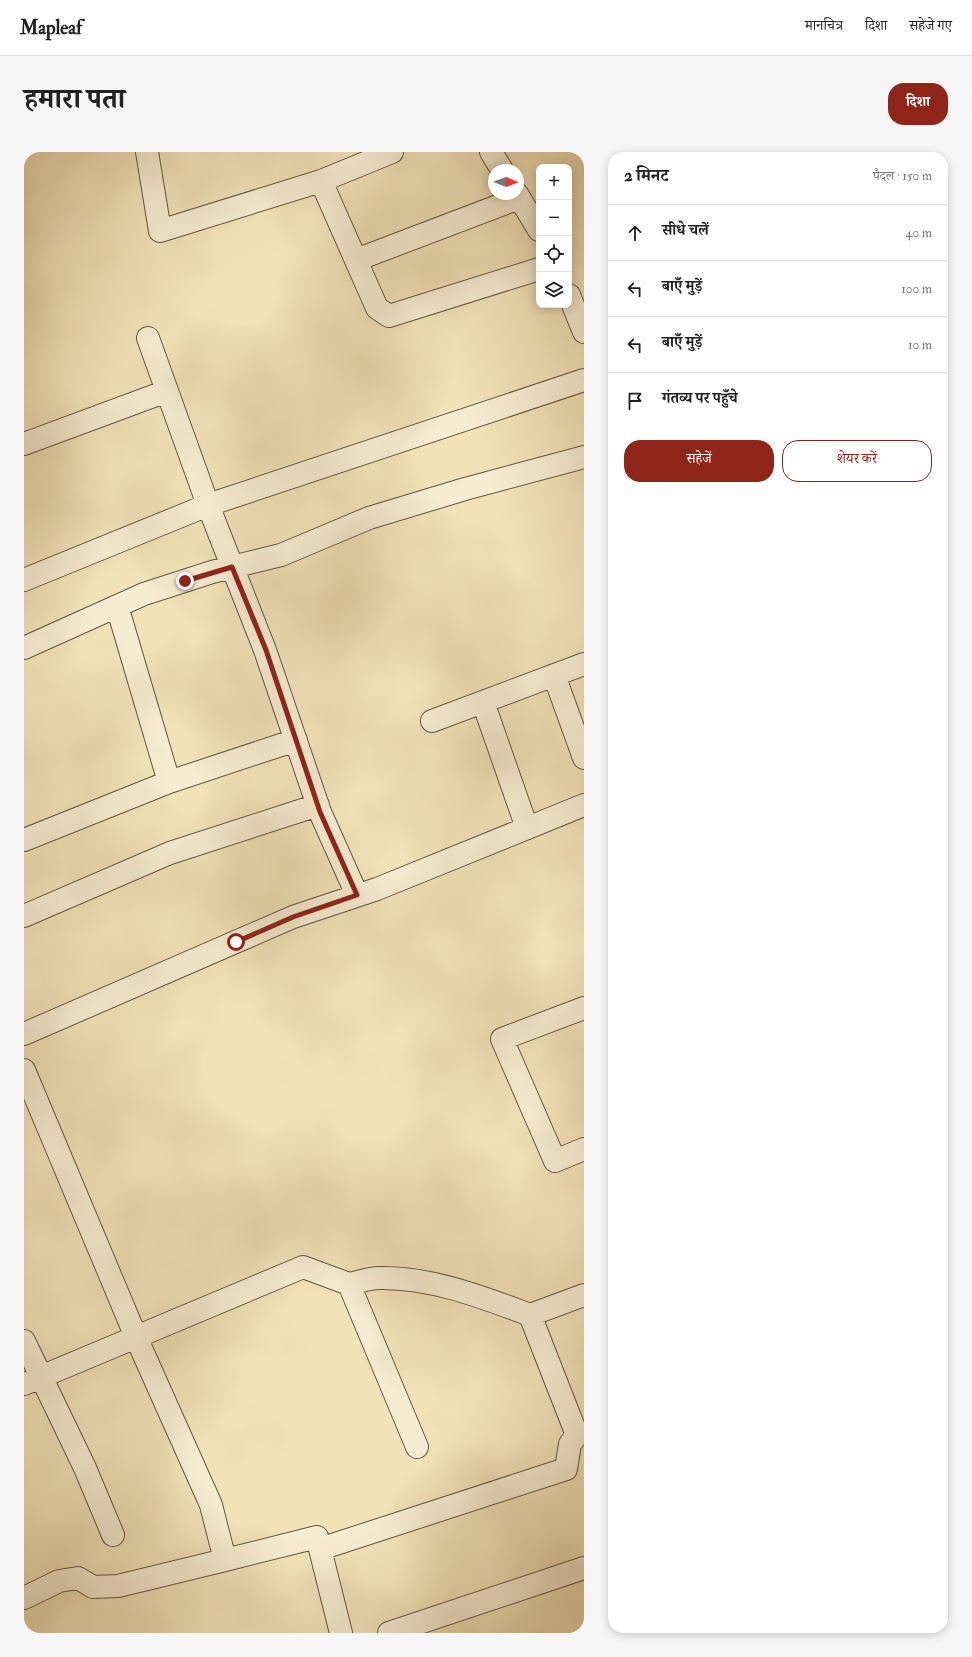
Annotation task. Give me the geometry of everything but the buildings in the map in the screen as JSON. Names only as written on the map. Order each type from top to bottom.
[{"type":"street","points":[[147,152],[160,231],[321,181],[392,152]]},
{"type":"street","points":[[491,152],[498,164]]},
{"type":"street","points":[[321,181],[377,308],[389,316],[536,270]]},
{"type":"street","points":[[356,260],[508,200]]},
{"type":"street","points":[[520,200],[536,225]]},
{"type":"street","points":[[575,299],[584,332]]},
{"type":"street","points":[[148,338],[208,505],[266,650],[318,805],[357,895]]},
{"type":"street","points":[[24,580],[208,505],[584,380]]},
{"type":"street","points":[[24,444],[167,391]]},
{"type":"street","points":[[24,648],[144,594],[232,567],[281,555],[369,518],[465,489],[584,457]]},
{"type":"street","points":[[117,606],[169,782]]},
{"type":"street","points":[[432,722],[584,664]]},
{"type":"street","points":[[554,675],[584,758]]},
{"type":"street","points":[[483,702],[527,828]]},
{"type":"street","points":[[24,840],[169,782],[296,740]]},
{"type":"street","points":[[24,916],[170,853],[318,805]]},
{"type":"street","points":[[24,1034],[293,917],[357,895],[584,805]]},
{"type":"street","points":[[584,1008],[502,1040],[555,1160],[584,1149]]},
{"type":"street","points":[[24,1070],[136,1337],[211,1505],[225,1560]]},
{"type":"street","points":[[32,1380],[303,1267],[349,1284],[378,1278],[421,1281],[474,1294],[530,1315],[584,1295]]},
{"type":"street","points":[[349,1284],[417,1447]]},
{"type":"street","points":[[320,1548],[566,1470],[570,1444],[580,1434],[530,1315]]},
{"type":"street","points":[[24,1341],[32,1380],[85,1468],[113,1535]]},
{"type":"street","points":[[24,1598],[59,1581],[78,1578],[93,1587],[118,1586],[317,1537],[342,1633]]},
{"type":"street","points":[[389,1633],[584,1568]]},
{"type":"route","points":[[185,581],[232,567],[266,650],[320,812],[357,895],[293,917],[236,942]]}]
